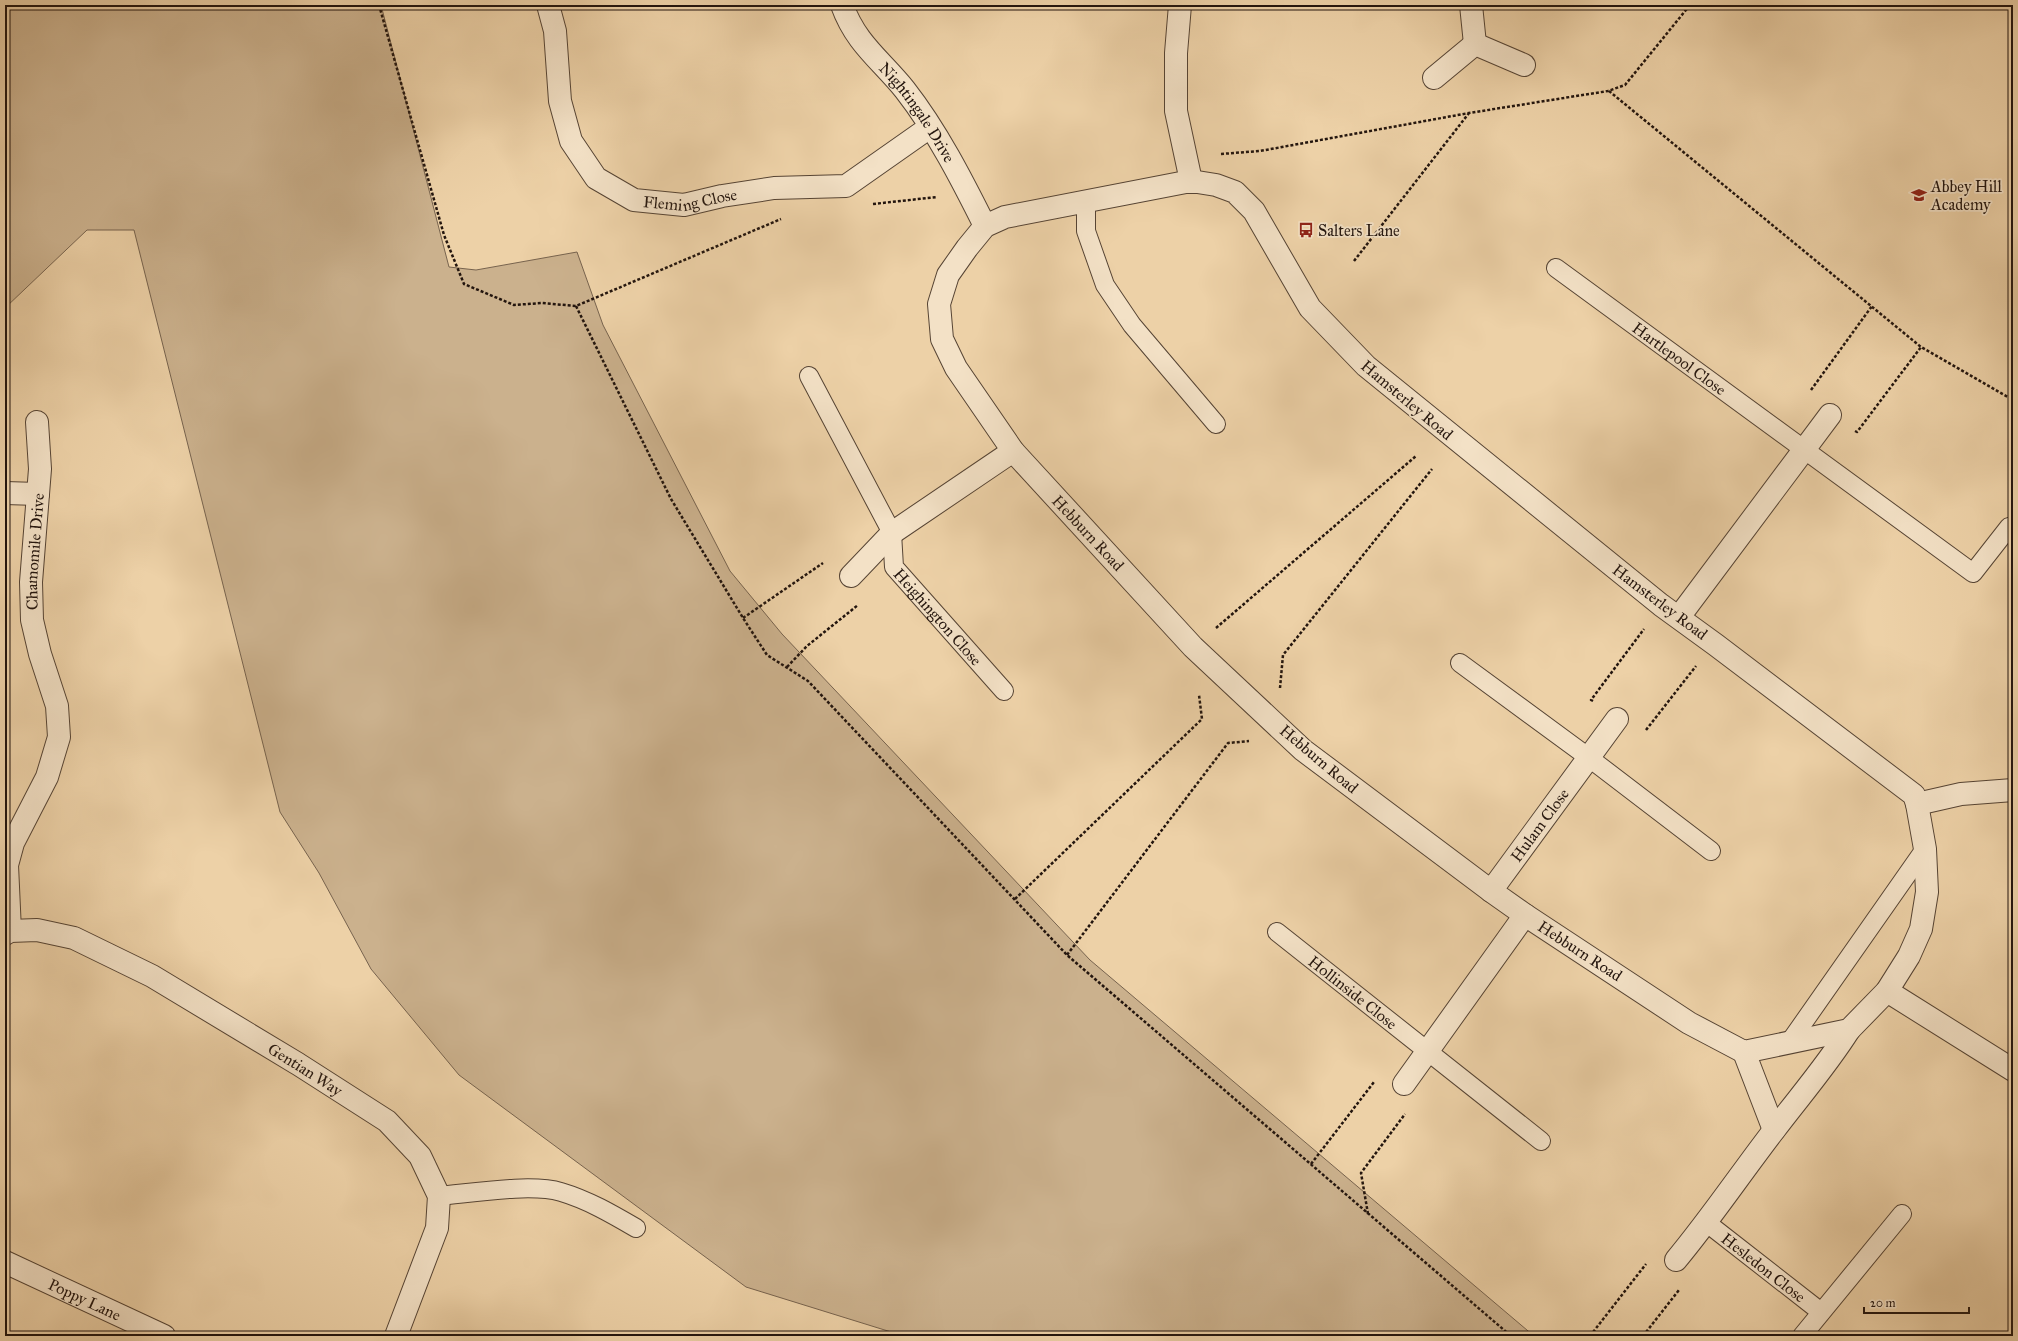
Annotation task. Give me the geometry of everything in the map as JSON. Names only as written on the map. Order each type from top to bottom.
[{"type":"street","name":"Fleming Close","points":[[548,5],[555,31],[560,101],[571,141],[596,178],[634,200],[684,205],[722,196],[774,188],[846,186],[930,127]]},
{"type":"street","name":"Nightingale Drive","points":[[842,5],[863,44],[904,90],[930,127],[969,194],[985,226]]},
{"type":"street","points":[[1180,5],[1176,53],[1176,111],[1191,181]]},
{"type":"street","points":[[1471,5],[1475,44]]},
{"type":"street","points":[[1475,44],[1524,65]]},
{"type":"street","points":[[1434,78],[1475,44]]},
{"type":"street","name":"Hebburn Road","points":[[1191,181],[1004,217],[985,226],[948,275],[939,304],[942,339],[956,368],[1013,451],[1193,647],[1303,750],[1490,891],[1525,915],[1689,1023],[1744,1052]]},
{"type":"street","name":"Hamsterley Road","points":[[1191,181],[1216,185],[1234,192],[1254,211],[1310,308],[1366,366],[1476,457],[1661,605],[1914,795],[1925,849],[1927,892],[1921,929],[1909,956],[1887,991],[1850,1030]]},
{"type":"street","points":[[1678,617],[1830,415]]},
{"type":"street","name":"Chamomile Drive","points":[[8,932],[7,865],[13,843],[47,778],[59,737],[57,706],[40,654],[32,620],[31,582],[40,469],[37,422]]},
{"type":"street","points":[[851,576],[892,533],[1013,451]]},
{"type":"street","points":[[5,492],[38,494]]},
{"type":"street","name":"Hulam Close","points":[[1490,891],[1616,719]]},
{"type":"street","points":[[1917,804],[1960,794],[2013,790]]},
{"type":"street","points":[[1404,1084],[1525,915]]},
{"type":"street","name":"Gentian Way","points":[[8,932],[37,930],[74,938],[152,976],[298,1064],[387,1121],[420,1156],[439,1196],[437,1228],[396,1336]]},
{"type":"street","points":[[1887,991],[2013,1070]]},
{"type":"street","points":[[1774,1130],[1744,1052],[1850,1030]]},
{"type":"street","name":"Hesledon Close","points":[[1676,1260],[1707,1223],[1774,1130],[1830,1060],[1850,1030]]},
{"type":"street","name":"Poppy Lane","points":[[5,1262],[164,1336]]},
{"type":"lane","points":[[1086,202],[1086,231],[1105,286],[1132,325],[1216,424]]},
{"type":"lane","name":"Hartlepool Close","points":[[1556,268],[1973,574],[2009,527],[2013,530]]},
{"type":"lane","name":"Heighington Close","points":[[809,376],[892,533],[894,567],[1004,691]]},
{"type":"lane","points":[[1460,663],[1588,757],[1711,852]]},
{"type":"lane","points":[[1789,1043],[1925,849]]},
{"type":"lane","name":"Hollinside Close","points":[[1277,932],[1541,1141]]},
{"type":"lane","points":[[439,1196],[529,1188],[560,1192],[591,1203],[636,1228]]},
{"type":"lane","points":[[1802,1336],[1902,1214]]},
{"type":"lane","name":"Hesledon Close","points":[[1707,1223],[1821,1312]]},
{"type":"path","points":[[1186,157],[1260,151],[1469,112],[1608,91],[1625,85],[1690,5]]},
{"type":"path","points":[[1608,91],[1921,347],[2013,400]]},
{"type":"path","points":[[1354,261],[1469,112]]},
{"type":"path","points":[[576,306],[671,499],[767,655],[808,682],[1067,955],[1511,1336]]},
{"type":"path","points":[[1872,306],[1805,398],[1857,432],[1921,347]]},
{"type":"path","points":[[1215,629],[1416,456]]},
{"type":"path","points":[[1280,690],[1283,655],[1432,469]]},
{"type":"path","points":[[743,618],[837,554],[866,598],[807,646],[787,667]]},
{"type":"path","points":[[1646,628],[1591,700],[1616,719],[1641,736],[1696,665]]},
{"type":"path","points":[[1015,899],[1202,719],[1199,694]]},
{"type":"path","points":[[1067,955],[1228,743],[1251,741]]},
{"type":"path","points":[[1310,1164],[1384,1069],[1404,1084],[1417,1096],[1361,1173],[1368,1214]]},
{"type":"path","points":[[1590,1336],[1658,1247],[1693,1273],[1643,1336]]},
{"type":"shaded area","points":[[5,5],[381,5],[449,267],[476,270],[577,252],[603,325],[730,571],[782,634],[1090,960],[1534,1336],[904,1336],[746,1287],[459,1075],[371,969],[319,873],[280,812],[134,230],[87,230],[5,308]]},
{"type":"place","name":"Abbey Hill Academy","points":[[1919,195]]},
{"type":"place","name":"Salters Lane","points":[[1306,230]]}]
